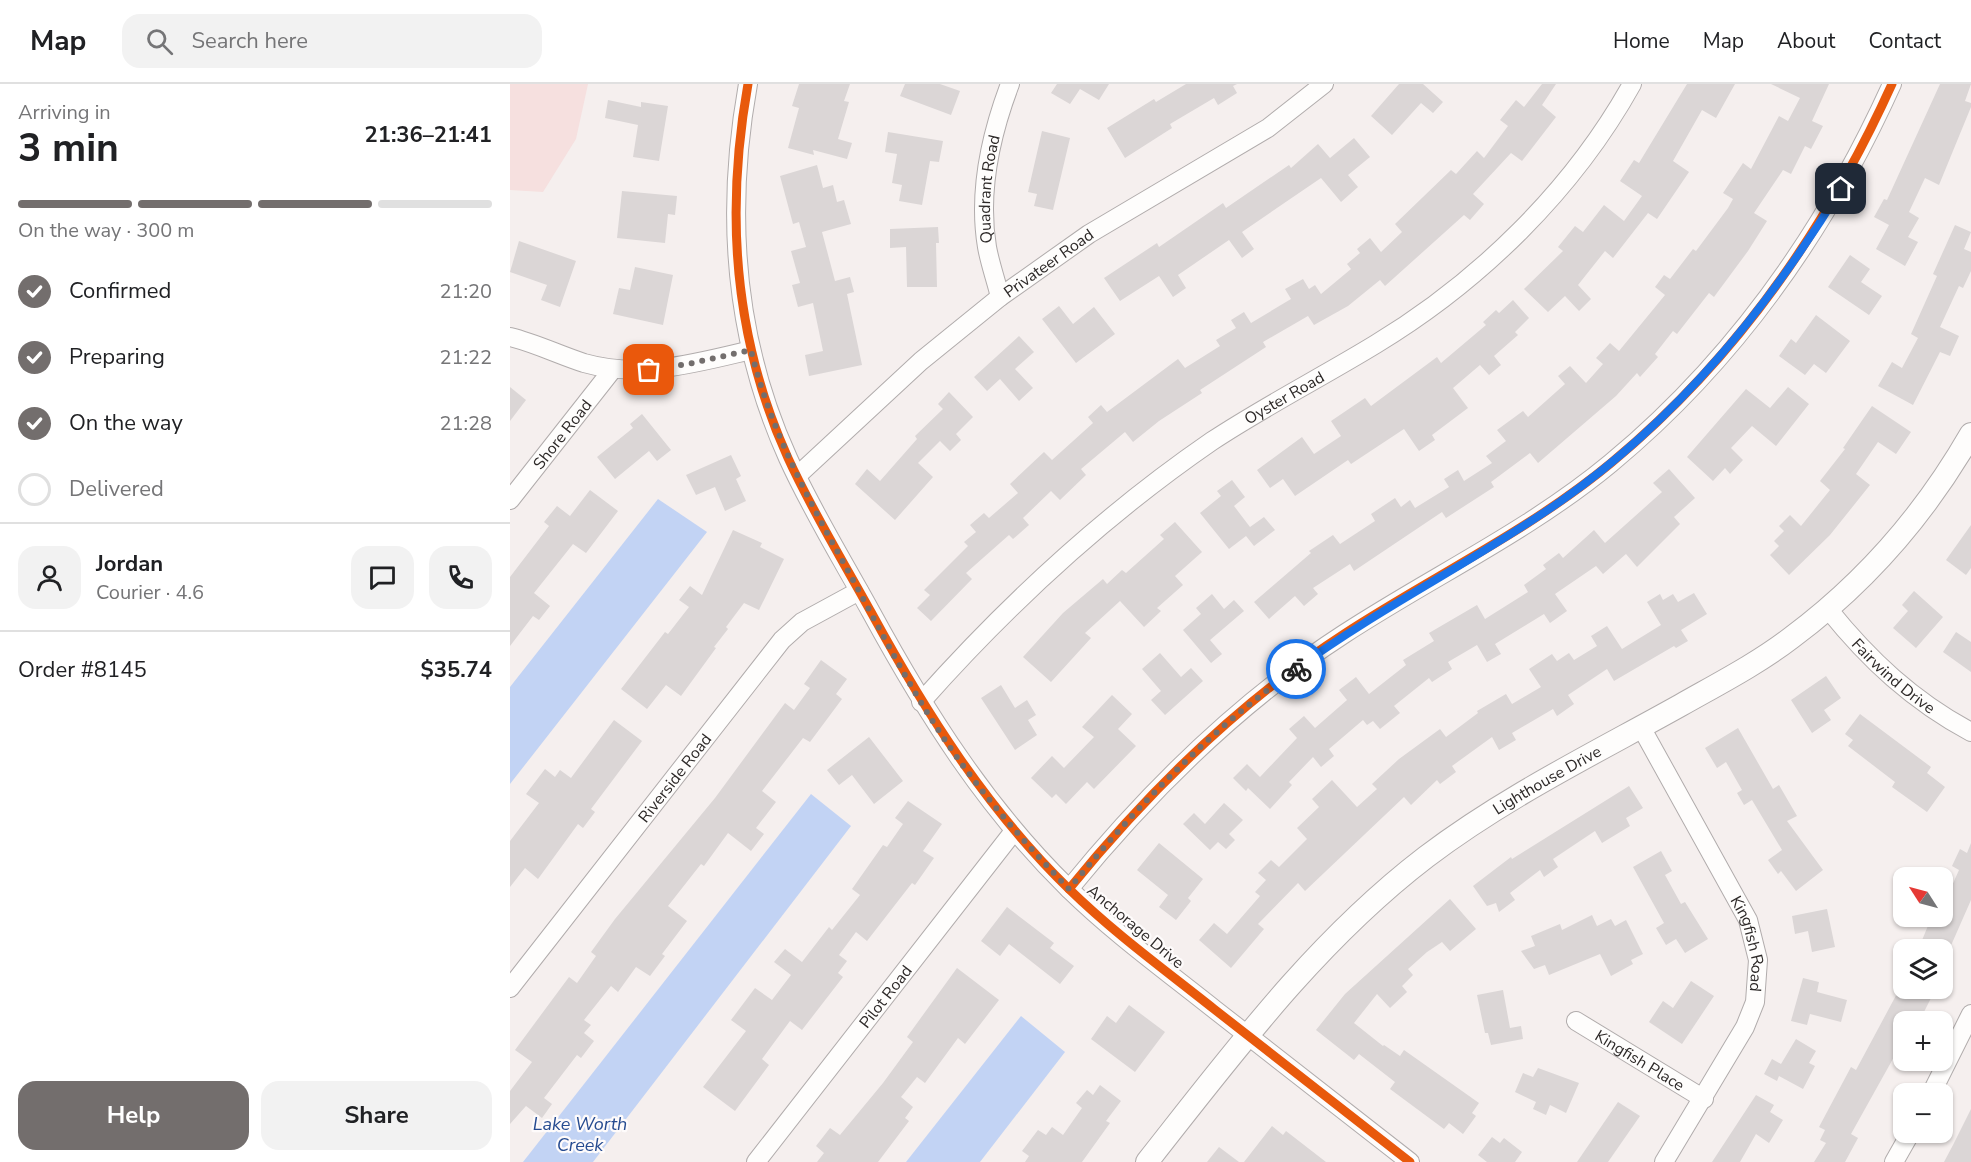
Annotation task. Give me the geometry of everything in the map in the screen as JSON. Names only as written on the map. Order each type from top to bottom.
[{"type":"street","name":"Anchorage Drive","points":[[748,84],[739,129],[734,219],[741,302],[751,350],[770,412],[797,476],[921,702],[975,782],[1014,831],[1069,889],[1128,942],[1410,1162]]},
{"type":"street","name":"Quadrant Road","points":[[1000,297],[987,247],[987,179],[993,138],[1010,84]]},
{"type":"street","name":"Privateer Road","points":[[797,476],[921,361],[1000,297],[1089,234],[1268,128],[1324,84]]},
{"type":"street","name":"Oyster Road","points":[[921,702],[972,645],[1038,579],[1152,484],[1276,401],[1404,326],[1474,273],[1514,237],[1568,177],[1600,135],[1632,84]]},
{"type":"street","points":[[1069,889],[1134,813],[1182,765],[1286,676],[1341,636],[1512,535],[1563,500],[1657,423],[1736,339],[1792,266],[1841,189],[1892,84]]},
{"type":"street","points":[[510,337],[585,363],[613,369],[663,369],[751,350]]},
{"type":"street","name":"Shore Road","points":[[510,500],[613,369]]},
{"type":"street","name":"Lighthouse Drive","points":[[1147,1162],[1246,1035],[1291,982],[1334,938],[1426,857],[1528,789],[1748,667],[1828,609],[1897,540],[1928,502],[1971,434]]},
{"type":"street","name":"Riverside Road","points":[[510,988],[782,640],[802,622],[859,591]]},
{"type":"street","name":"Fairwind Drive","points":[[1828,609],[1877,666],[1911,695],[1971,732]]},
{"type":"street","name":"Kingfish Road","points":[[1641,727],[1748,920],[1756,946],[1758,974],[1750,1015],[1704,1099],[1664,1162]]},
{"type":"street","name":"Pilot Road","points":[[756,1162],[1014,831]]},
{"type":"street","points":[[1936,1083],[1971,1014]]},
{"type":"street","name":"Kingfish Place","points":[[1576,1021],[1704,1099]]},
{"type":"street","points":[[1894,1162],[1905,1143]]},
{"type":"shaded area","points":[[510,84],[588,84],[576,139],[543,192],[510,190]]},
{"type":"water","points":[[658,499],[707,532],[510,784],[510,687]]},
{"type":"water","name":"Lake Worth Creek","points":[[811,794],[851,826],[593,1162],[523,1162]]},
{"type":"water","points":[[1021,1016],[1065,1052],[980,1162],[906,1162]]},
{"type":"building","points":[[799,84],[850,84],[844,101],[849,102],[838,139],[852,143],[847,159],[813,150],[814,155],[788,148],[799,108],[792,106]]},
{"type":"building","points":[[905,84],[940,84],[960,91],[951,115],[900,96]]},
{"type":"building","points":[[1057,84],[1109,84],[1099,100],[1080,89],[1070,104],[1051,93]]},
{"type":"building","points":[[1186,84],[1237,84],[1233,86],[1237,93],[1218,105],[1214,98],[1170,124],[1172,128],[1125,158],[1107,128],[1154,99],[1156,102]]},
{"type":"building","points":[[1399,84],[1423,84],[1443,102],[1433,113],[1421,103],[1392,135],[1371,116]]},
{"type":"building","points":[[1542,84],[1556,84],[1542,105],[1556,117],[1522,161],[1511,153],[1473,194],[1484,204],[1470,220],[1464,215],[1385,286],[1380,280],[1348,306],[1314,325],[1308,316],[1263,342],[1266,347],[1200,390],[1202,393],[1159,421],[1133,442],[1125,432],[1081,469],[1086,475],[1060,500],[1051,491],[1023,518],[1029,525],[1013,539],[1009,535],[966,573],[972,579],[931,621],[917,608],[930,595],[924,590],[968,546],[964,542],[976,532],[970,525],[984,513],[989,518],[1018,493],[1010,484],[1044,452],[1052,460],[1093,423],[1088,417],[1101,405],[1107,412],[1178,359],[1185,368],[1220,346],[1216,340],[1236,328],[1231,320],[1244,312],[1251,323],[1291,299],[1285,289],[1303,279],[1309,289],[1315,285],[1321,294],[1351,269],[1347,264],[1360,253],[1357,249],[1370,238],[1381,252],[1402,232],[1395,224],[1451,170],[1456,174],[1477,151],[1484,158],[1508,126],[1500,120],[1516,100],[1524,107]]},
{"type":"building","points":[[1687,84],[1735,84],[1716,118],[1702,110],[1673,161],[1689,172],[1657,219],[1648,213],[1613,258],[1605,251],[1578,285],[1591,299],[1579,311],[1565,296],[1548,312],[1524,289],[1563,251],[1558,247],[1575,226],[1583,232],[1604,205],[1624,221],[1642,196],[1620,181],[1634,160],[1639,163]]},
{"type":"building","points":[[1771,84],[1829,84],[1812,121],[1823,126],[1811,149],[1805,146],[1791,174],[1783,170],[1754,213],[1767,221],[1748,251],[1714,297],[1709,293],[1677,334],[1673,331],[1655,354],[1658,357],[1640,377],[1637,373],[1616,396],[1538,463],[1530,453],[1491,482],[1494,487],[1446,518],[1442,512],[1354,571],[1350,564],[1313,588],[1318,594],[1304,606],[1295,596],[1269,619],[1254,602],[1311,553],[1309,551],[1333,535],[1340,544],[1375,521],[1371,514],[1395,498],[1401,507],[1410,500],[1415,508],[1449,487],[1444,479],[1458,470],[1464,481],[1492,463],[1486,456],[1506,441],[1497,430],[1523,411],[1528,417],[1565,384],[1558,376],[1570,366],[1586,383],[1603,364],[1596,358],[1610,343],[1619,351],[1665,295],[1655,287],[1664,275],[1670,279],[1693,249],[1696,251],[1728,208],[1733,199],[1723,193],[1743,163],[1751,169],[1779,116],[1788,121],[1800,98]]},
{"type":"building","points":[[1940,84],[1971,84],[1965,101],[1971,103],[1971,107],[1939,185],[1925,178],[1909,212],[1919,218],[1908,237],[1918,242],[1905,266],[1876,249],[1889,225],[1874,217],[1884,199],[1887,200]]},
{"type":"building","points":[[608,100],[641,107],[641,102],[668,106],[659,161],[633,157],[638,125],[605,118]]},
{"type":"building","points":[[1042,131],[1070,138],[1053,210],[1034,206],[1037,194],[1028,192]]},
{"type":"building","points":[[888,132],[943,141],[939,162],[930,161],[922,205],[899,201],[902,185],[892,183],[897,154],[885,152]]},
{"type":"building","points":[[1354,138],[1370,157],[1348,175],[1358,187],[1341,202],[1321,178],[1242,232],[1254,249],[1242,258],[1229,240],[1178,275],[1186,288],[1173,297],[1159,276],[1120,301],[1104,278],[1157,243],[1159,247],[1223,203],[1226,208],[1289,165],[1291,168],[1318,144],[1330,158]]},
{"type":"building","points":[[817,165],[823,188],[833,185],[837,202],[844,200],[851,224],[822,232],[835,281],[850,277],[854,292],[847,294],[862,365],[809,376],[805,355],[823,351],[813,303],[798,307],[792,285],[800,283],[791,251],[806,247],[799,222],[793,224],[780,176]]},
{"type":"building","points":[[622,191],[677,196],[675,215],[668,214],[665,243],[617,238]]},
{"type":"building","points":[[1955,225],[1971,232],[1964,249],[1971,252],[1971,271],[1963,288],[1959,286],[1940,327],[1959,336],[1950,356],[1940,352],[1913,405],[1878,386],[1892,362],[1902,368],[1918,338],[1911,334],[1937,276],[1933,274]]},
{"type":"building","points":[[938,227],[937,287],[907,287],[906,247],[890,248],[890,229]]},
{"type":"building","points":[[519,241],[576,261],[560,307],[541,300],[547,285],[510,272]]},
{"type":"building","points":[[1850,255],[1870,269],[1861,282],[1882,296],[1869,315],[1828,287]]},
{"type":"building","points":[[635,267],[673,275],[663,325],[613,314],[619,288],[630,290]]},
{"type":"building","points":[[1513,300],[1529,318],[1515,332],[1518,335],[1494,356],[1501,365],[1489,375],[1480,365],[1453,388],[1468,408],[1432,435],[1435,440],[1419,451],[1404,429],[1351,464],[1348,460],[1295,496],[1283,479],[1270,488],[1257,470],[1302,437],[1314,454],[1341,436],[1331,421],[1365,398],[1371,406],[1437,357],[1441,363],[1486,325],[1483,322],[1496,310],[1499,313]]},
{"type":"building","points":[[1059,306],[1073,324],[1094,307],[1115,334],[1076,363],[1042,319]]},
{"type":"building","points":[[1816,315],[1850,341],[1826,373],[1814,364],[1805,375],[1779,356],[1791,339],[1796,343]]},
{"type":"building","points":[[1019,336],[1034,352],[1015,369],[1033,388],[1019,401],[1000,379],[987,391],[974,377]]},
{"type":"building","points":[[510,387],[526,400],[510,421]]},
{"type":"building","points":[[1788,387],[1809,404],[1776,446],[1752,426],[1731,448],[1743,460],[1730,474],[1725,468],[1713,481],[1687,457],[1746,389],[1770,408]]},
{"type":"building","points":[[949,392],[973,417],[956,434],[961,440],[950,451],[940,441],[918,463],[933,477],[895,520],[855,484],[867,469],[880,481],[917,439],[915,436],[943,409],[938,404]]},
{"type":"building","points":[[1872,406],[1911,432],[1896,454],[1878,442],[1856,474],[1870,485],[1830,535],[1789,575],[1770,555],[1779,546],[1774,541],[1784,531],[1779,526],[1790,515],[1801,526],[1830,490],[1820,481],[1845,449],[1843,448]]},
{"type":"building","points":[[642,414],[671,450],[657,461],[649,451],[615,479],[597,457],[633,428],[630,424]]},
{"type":"building","points":[[731,455],[741,476],[736,479],[746,501],[725,511],[715,487],[696,495],[686,475]]},
{"type":"building","points":[[1669,469],[1695,498],[1674,517],[1680,524],[1637,567],[1626,554],[1603,574],[1596,566],[1555,594],[1567,611],[1550,623],[1544,614],[1495,644],[1501,654],[1487,662],[1477,645],[1448,662],[1452,669],[1432,682],[1429,678],[1394,706],[1400,713],[1380,729],[1373,721],[1367,725],[1363,720],[1329,749],[1334,756],[1321,767],[1313,757],[1289,782],[1292,785],[1270,809],[1248,788],[1246,791],[1233,778],[1247,764],[1260,777],[1297,738],[1289,729],[1304,716],[1315,728],[1347,700],[1339,690],[1356,677],[1369,694],[1406,665],[1403,660],[1434,641],[1429,633],[1477,605],[1485,619],[1528,592],[1524,585],[1546,569],[1543,565],[1559,553],[1563,558],[1594,530],[1605,543],[1662,492],[1653,483]]},
{"type":"building","points":[[1232,480],[1245,497],[1234,506],[1250,527],[1264,517],[1275,530],[1254,546],[1246,536],[1229,549],[1200,513],[1221,496],[1217,491]]},
{"type":"building","points":[[590,490],[618,511],[586,553],[573,544],[534,593],[550,606],[539,620],[533,616],[510,646],[510,577],[549,526],[544,522],[557,506],[570,516]]},
{"type":"building","points":[[1175,522],[1202,552],[1175,576],[1183,585],[1157,608],[1161,611],[1144,627],[1120,601],[1085,633],[1091,638],[1051,682],[1023,657],[1063,613],[1103,579],[1107,584],[1122,570],[1126,573],[1164,539],[1160,535]]},
{"type":"building","points":[[1971,525],[1971,568],[1966,575],[1946,560]]},
{"type":"building","points":[[733,530],[762,543],[760,547],[784,559],[759,610],[744,603],[726,627],[728,629],[714,647],[716,648],[681,696],[666,685],[647,709],[621,689],[665,632],[668,634],[689,607],[679,600],[690,586],[702,595]]},
{"type":"building","points":[[1914,591],[1943,617],[1916,648],[1893,628],[1908,611],[1902,605]]},
{"type":"building","points":[[1694,593],[1707,614],[1681,630],[1688,641],[1676,648],[1674,646],[1614,681],[1607,669],[1568,695],[1574,704],[1557,716],[1553,709],[1512,733],[1516,740],[1499,750],[1492,737],[1452,766],[1456,772],[1440,784],[1437,780],[1411,805],[1404,797],[1305,891],[1298,883],[1258,924],[1264,929],[1231,968],[1199,940],[1214,923],[1227,934],[1260,896],[1255,892],[1266,880],[1258,873],[1271,860],[1279,867],[1307,839],[1297,828],[1319,807],[1312,799],[1332,780],[1357,807],[1377,789],[1372,784],[1399,759],[1440,729],[1446,737],[1478,713],[1477,711],[1506,694],[1512,704],[1541,687],[1529,669],[1552,654],[1557,661],[1569,653],[1574,660],[1597,646],[1591,636],[1607,626],[1622,649],[1661,625],[1647,602],[1660,594],[1663,600],[1673,594],[1678,602]]},
{"type":"building","points":[[1212,594],[1224,609],[1234,600],[1244,611],[1210,640],[1222,654],[1211,663],[1183,630],[1201,614],[1196,608]]},
{"type":"building","points":[[1956,632],[1971,642],[1971,672],[1943,652]]},
{"type":"building","points":[[1160,653],[1181,677],[1191,668],[1203,681],[1165,715],[1151,700],[1161,691],[1142,669]]},
{"type":"building","points":[[821,660],[847,679],[836,694],[842,699],[810,742],[803,738],[762,791],[776,802],[756,828],[764,834],[751,851],[728,833],[704,866],[701,864],[668,906],[687,921],[662,954],[665,956],[650,976],[636,967],[618,992],[611,986],[584,1020],[591,1025],[584,1033],[594,1041],[581,1058],[577,1055],[544,1098],[552,1104],[542,1118],[526,1106],[510,1124],[510,1091],[532,1062],[515,1050],[569,977],[577,983],[596,956],[591,952],[615,919],[715,798],[785,703],[794,710],[810,688],[804,684]]},
{"type":"building","points":[[1826,676],[1841,698],[1824,710],[1831,720],[1812,733],[1791,700]]},
{"type":"building","points":[[1001,685],[1015,708],[1027,700],[1036,715],[1028,720],[1037,735],[1015,750],[981,698]]},
{"type":"building","points":[[1112,695],[1132,714],[1118,729],[1136,746],[1094,789],[1087,782],[1066,804],[1056,794],[1052,798],[1031,778],[1052,756],[1064,768],[1094,737],[1082,727]]},
{"type":"building","points":[[1860,714],[1931,767],[1927,773],[1945,787],[1927,812],[1892,787],[1895,782],[1848,746],[1853,740],[1845,734]]},
{"type":"building","points":[[614,720],[642,741],[591,809],[595,812],[583,828],[578,824],[538,879],[525,868],[510,887],[510,841],[539,803],[526,794],[545,769],[555,777],[560,770],[571,778]]},
{"type":"building","points":[[1738,728],[1773,789],[1779,785],[1797,816],[1787,821],[1823,870],[1796,891],[1781,871],[1778,874],[1768,860],[1782,850],[1752,800],[1744,805],[1737,793],[1742,790],[1726,762],[1717,768],[1705,748]]},
{"type":"building","points":[[869,737],[903,781],[874,804],[852,775],[839,785],[827,770]]},
{"type":"building","points":[[1629,786],[1643,808],[1626,818],[1630,826],[1602,843],[1595,831],[1553,859],[1558,867],[1544,877],[1540,870],[1510,893],[1515,900],[1499,912],[1496,903],[1487,906],[1473,886],[1511,857],[1512,859]]},
{"type":"building","points":[[908,801],[942,824],[923,851],[934,858],[915,885],[912,883],[867,941],[856,932],[839,955],[847,961],[838,973],[843,977],[802,1030],[790,1021],[762,1059],[769,1065],[735,1111],[703,1087],[746,1031],[731,1020],[755,988],[772,1000],[791,975],[774,962],[785,949],[802,962],[829,927],[832,930],[860,895],[852,889],[883,845],[887,847],[903,824],[895,818]]},
{"type":"building","points":[[1224,803],[1243,820],[1229,834],[1235,840],[1226,849],[1218,842],[1210,850],[1183,824],[1194,813],[1205,824]]},
{"type":"building","points":[[1159,843],[1203,879],[1188,898],[1191,901],[1176,920],[1159,907],[1168,895],[1137,870]]},
{"type":"building","points":[[1971,843],[1971,900],[1953,941],[1953,939],[1923,939],[1927,927],[1953,927],[1953,883],[1959,870],[1952,866],[1960,849],[1967,853]]},
{"type":"building","points":[[1661,851],[1672,871],[1665,875],[1681,904],[1685,902],[1708,939],[1685,953],[1676,939],[1666,945],[1656,928],[1664,923],[1633,867]]},
{"type":"building","points":[[1450,899],[1476,929],[1450,951],[1442,942],[1427,952],[1408,969],[1413,975],[1402,986],[1407,992],[1390,1008],[1377,994],[1354,1023],[1400,1056],[1404,1050],[1479,1103],[1472,1113],[1476,1116],[1463,1134],[1449,1123],[1444,1129],[1390,1089],[1395,1082],[1359,1054],[1354,1060],[1316,1030],[1345,994]]},
{"type":"building","points":[[1007,907],[1054,943],[1050,948],[1074,966],[1060,984],[1009,944],[1000,956],[981,941]]},
{"type":"building","points":[[1827,909],[1835,947],[1812,952],[1808,931],[1795,934],[1792,916]]},
{"type":"building","points":[[1592,915],[1597,926],[1611,919],[1615,926],[1626,920],[1643,954],[1631,960],[1633,964],[1611,976],[1600,954],[1549,975],[1545,965],[1534,969],[1521,951],[1535,946],[1531,936],[1560,924],[1562,930]]},
{"type":"building","points":[[957,968],[999,1000],[965,1044],[958,1038],[925,1083],[917,1077],[901,1097],[913,1107],[905,1118],[909,1121],[878,1162],[817,1162],[824,1153],[816,1146],[830,1128],[840,1135],[883,1083],[913,1042],[907,1037]]},
{"type":"building","points":[[1803,978],[1819,982],[1817,992],[1847,1000],[1841,1022],[1810,1014],[1807,1025],[1791,1021]]},
{"type":"building","points":[[1691,981],[1714,996],[1682,1044],[1649,1022],[1663,1001],[1673,1008]]},
{"type":"building","points":[[1503,990],[1510,1028],[1521,1026],[1523,1039],[1491,1045],[1488,1033],[1485,1033],[1477,995]]},
{"type":"building","points":[[1894,999],[1930,999],[1924,1011],[1893,1011],[1893,1059],[1851,1134],[1858,1138],[1845,1162],[1814,1162],[1826,1143],[1820,1140],[1825,1130],[1819,1127],[1851,1067],[1856,1070]]},
{"type":"building","points":[[1129,1005],[1165,1032],[1135,1072],[1091,1039],[1107,1016],[1116,1023]]},
{"type":"building","points":[[1796,1039],[1816,1051],[1809,1063],[1815,1066],[1803,1089],[1779,1076],[1777,1081],[1764,1074],[1772,1059],[1781,1064]]},
{"type":"building","points":[[1538,1068],[1579,1083],[1566,1113],[1550,1105],[1546,1115],[1533,1109],[1536,1102],[1515,1092],[1523,1073],[1533,1077]]},
{"type":"building","points":[[1100,1085],[1121,1101],[1106,1121],[1110,1123],[1082,1162],[1025,1162],[1029,1156],[1022,1151],[1038,1130],[1046,1135],[1052,1127],[1063,1135],[1082,1108],[1076,1103],[1087,1090],[1093,1095]]},
{"type":"building","points":[[1756,1095],[1774,1105],[1770,1112],[1783,1120],[1769,1143],[1756,1134],[1740,1162],[1712,1162]]},
{"type":"building","points":[[1618,1102],[1640,1116],[1608,1162],[1577,1162]]},
{"type":"building","points":[[1971,1109],[1971,1162],[1944,1162],[1953,1145]]},
{"type":"building","points":[[1272,1126],[1283,1135],[1286,1131],[1326,1162],[1244,1162]]},
{"type":"building","points":[[1492,1137],[1500,1143],[1504,1138],[1522,1152],[1515,1162],[1487,1162],[1478,1155]]},
{"type":"building","points":[[1219,1147],[1239,1162],[1207,1162]]},
{"type":"cycle path","points":[[748,84],[741,132],[736,227],[739,274],[756,367],[770,413],[797,478],[913,686],[984,792],[1039,858],[1069,889],[1140,951],[1410,1162]]},
{"type":"cycle path","points":[[1069,889],[1163,784],[1232,719],[1268,689],[1344,634],[1547,510],[1611,463],[1656,423],[1698,381],[1773,290],[1807,241],[1838,190],[1892,84]]},
{"type":"way so far","points":[[649,370],[751,350],[770,412],[788,457],[912,687],[940,733],[975,782],[1014,831],[1069,889],[1134,813],[1182,765],[1232,719],[1296,669]]},
{"type":"route","points":[[1296,669],[1341,636],[1398,600],[1512,535],[1611,463],[1657,423],[1736,339],[1774,291],[1809,241],[1841,189]]}]
